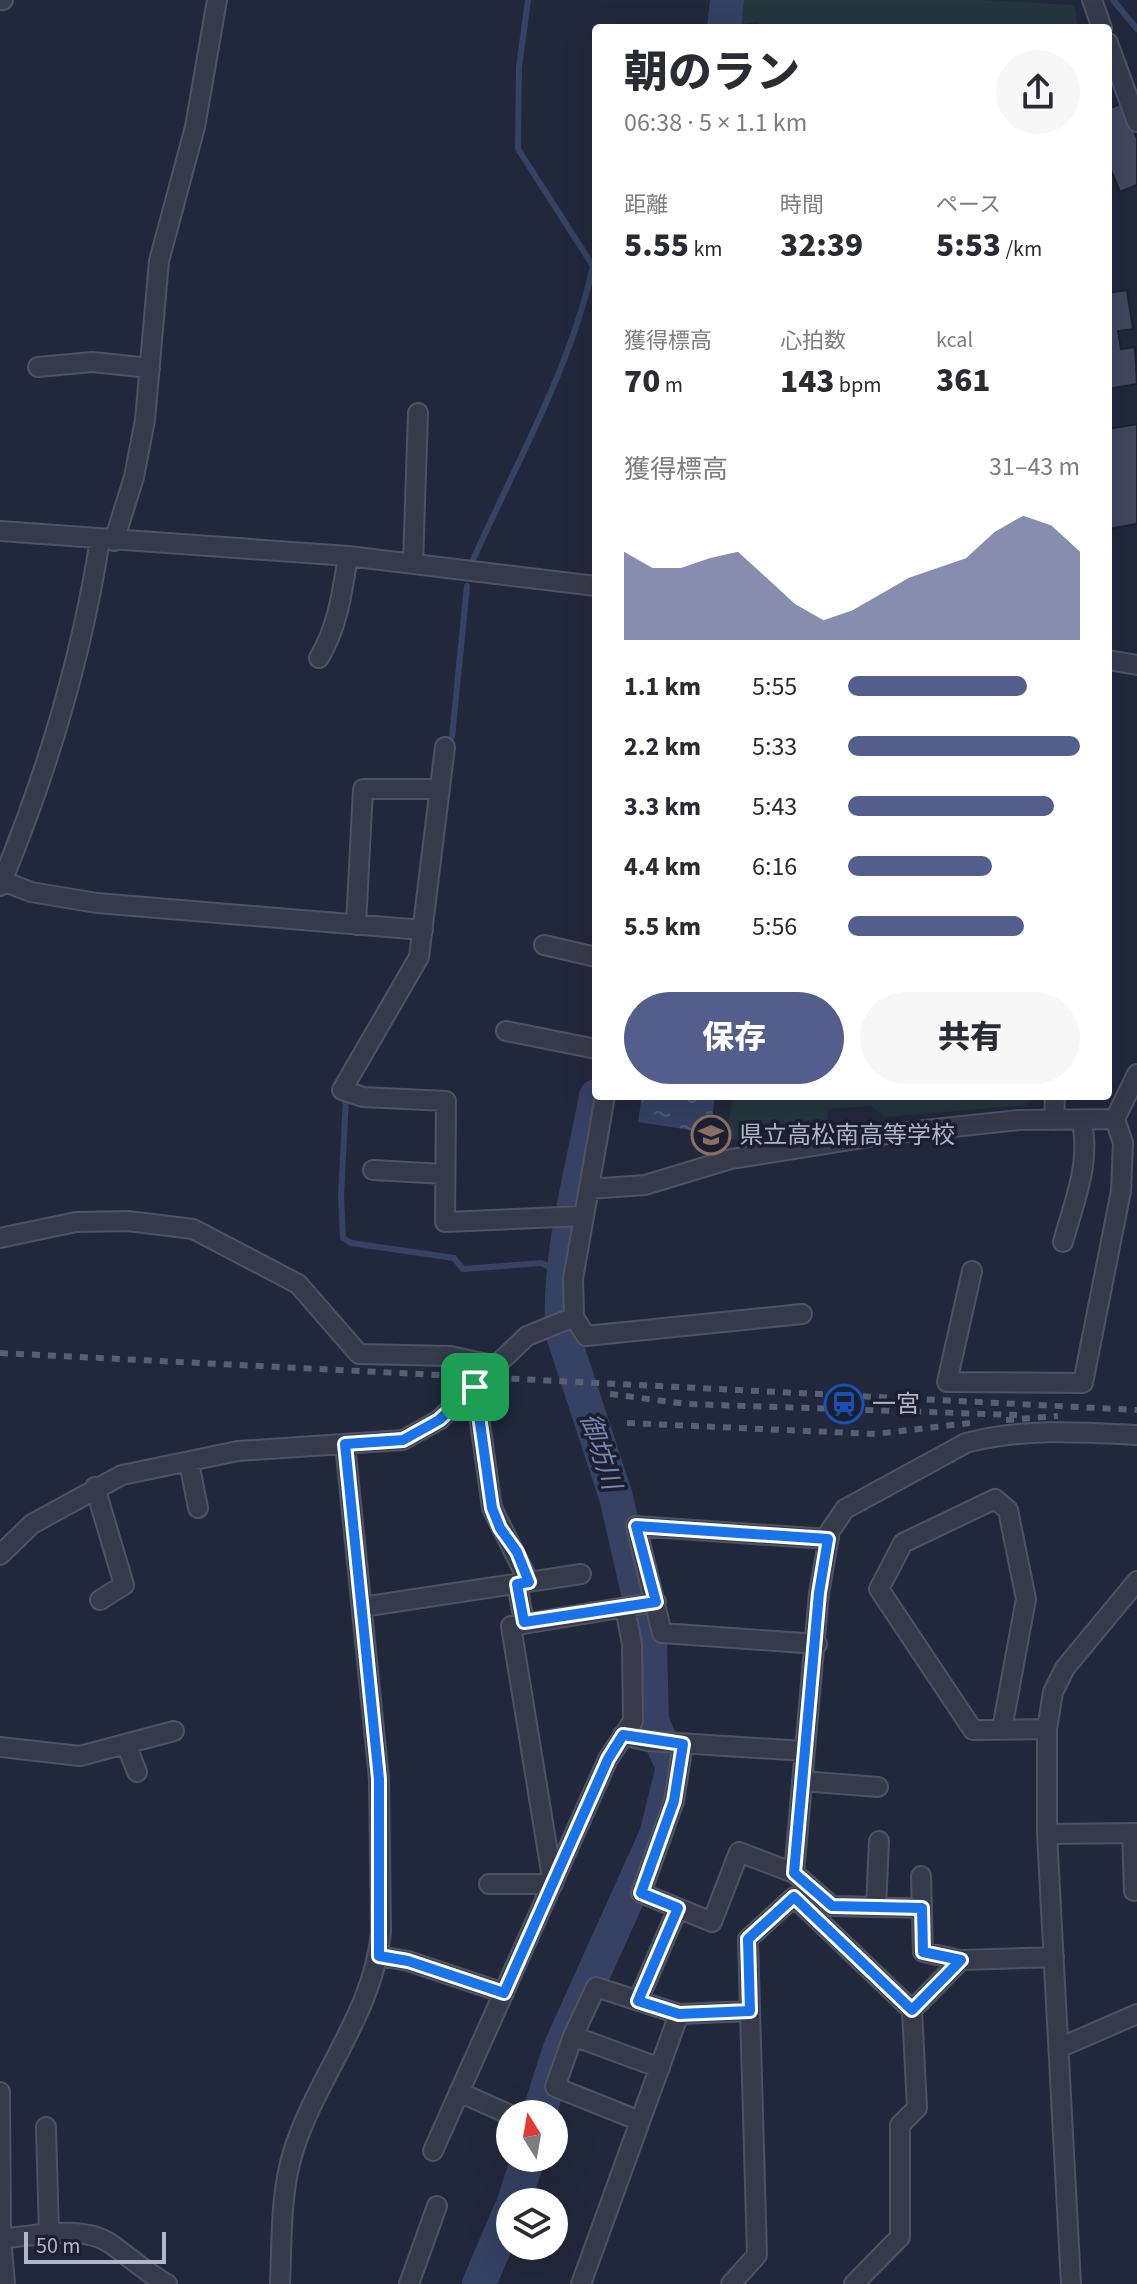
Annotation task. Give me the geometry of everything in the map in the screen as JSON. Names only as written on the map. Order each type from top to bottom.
[{"type":"street","points":[[217,0],[195,127],[159,261],[139,452],[107,540],[67,702],[1,883],[31,892],[97,903],[423,930]]},
{"type":"street","points":[[1092,0],[1101,24]]},
{"type":"street","points":[[1112,54],[1137,122]]},
{"type":"street","points":[[38,367],[92,362],[150,368]]},
{"type":"street","points":[[413,564],[418,413]]},
{"type":"street","points":[[0,531],[348,556],[592,586]]},
{"type":"street","points":[[319,658],[331,637],[340,607],[348,556]]},
{"type":"street","points":[[1112,661],[1137,665]]},
{"type":"street","points":[[445,747],[419,957],[342,1090],[363,1097],[446,1101],[445,1222],[574,1216]]},
{"type":"street","points":[[356,925],[363,789],[440,789]]},
{"type":"street","points":[[544,945],[592,956]]},
{"type":"street","points":[[506,1031],[592,1047]]},
{"type":"street","points":[[972,1271],[947,1382],[1083,1383],[1121,1191],[1123,1143],[1115,1119],[1137,1074]]},
{"type":"street","points":[[568,1320],[573,1279],[574,1216],[589,1189],[604,1100]]},
{"type":"street","points":[[1054,1120],[1055,1100]]},
{"type":"street","points":[[589,1189],[645,1185],[731,1159],[888,1134],[1019,1120],[1115,1119]]},
{"type":"street","points":[[1063,1242],[1084,1167],[1086,1139],[1081,1120]]},
{"type":"street","points":[[373,1170],[445,1174]]},
{"type":"street","points":[[0,1238],[76,1222],[128,1221],[193,1229],[298,1284],[359,1354],[450,1356],[497,1366]]},
{"type":"street","points":[[568,1320],[586,1336],[802,1314]]},
{"type":"street","points":[[0,1555],[32,1524],[122,1475],[238,1451],[403,1440],[439,1420],[527,1336],[568,1320]]},
{"type":"street","points":[[475,1387],[492,1508],[500,1528],[517,1552],[523,1583],[524,1622]]},
{"type":"street","points":[[794,1873],[804,1751],[828,1539],[845,1509],[966,1443],[987,1437],[1043,1433],[1137,1435]]},
{"type":"street","points":[[280,2284],[283,2196],[294,2147],[362,2003],[379,1956],[379,1779],[345,1444]]},
{"type":"street","points":[[189,1462],[198,1508]]},
{"type":"street","points":[[95,1487],[124,1585],[100,1600]]},
{"type":"street","points":[[1002,1729],[1026,1599],[1008,1510],[995,1499],[903,1543],[879,1589],[973,1730],[1047,1729]]},
{"type":"street","points":[[817,1644],[662,1633],[636,1526],[828,1539]]},
{"type":"street","points":[[362,1607],[581,1574]]},
{"type":"street","points":[[1071,2284],[1047,1834],[1047,1729],[1053,1692],[1065,1668],[1137,1581]]},
{"type":"street","points":[[553,1884],[511,1626],[656,1602]]},
{"type":"street","points":[[433,2151],[608,1759],[633,1721],[632,1644],[628,1608]]},
{"type":"street","points":[[0,1747],[80,1756],[174,1731]]},
{"type":"street","points":[[623,1735],[648,1741],[804,1751]]},
{"type":"street","points":[[680,1743],[674,1801],[641,1893],[712,1922],[739,1852],[794,1873],[832,1906],[922,1908]]},
{"type":"street","points":[[126,1744],[137,1772]]},
{"type":"street","points":[[802,1781],[878,1787]]},
{"type":"street","points":[[1047,1834],[1135,1833],[1134,1891]]},
{"type":"street","points":[[876,1907],[879,1841]]},
{"type":"street","points":[[921,1876],[923,1952],[961,1960],[1054,1957]]},
{"type":"street","points":[[489,1884],[553,1884]]},
{"type":"street","points":[[731,2284],[757,2255],[748,1939],[794,1897],[912,2010],[917,2108],[900,2125],[900,2237],[854,2284]]},
{"type":"street","points":[[638,2001],[678,1908]]},
{"type":"street","points":[[379,1956],[408,1961],[504,1993]]},
{"type":"street","points":[[912,2010],[961,1960]]},
{"type":"street","points":[[640,2121],[555,2087],[573,2036],[596,1987],[679,2014],[750,2011]]},
{"type":"street","points":[[581,2284],[679,2014]]},
{"type":"street","points":[[1059,2048],[1137,2014]]},
{"type":"street","points":[[573,2036],[660,2068]]},
{"type":"street","points":[[0,2092],[1,2238],[5,2284]]},
{"type":"street","points":[[459,2092],[496,2109]]},
{"type":"street","points":[[46,2127],[49,2235]]},
{"type":"street","points":[[409,2284],[437,2206]]},
{"type":"street","points":[[1,2238],[83,2234],[109,2242],[136,2267],[167,2284]]},
{"type":"shaded area","points":[[740,0],[983,0],[1074,5],[1077,24],[759,24],[759,21],[737,24]]},
{"type":"shaded area","points":[[732,1100],[1034,1100],[1026,1105],[885,1117],[871,1106],[828,1109],[827,1126],[725,1141]]},
{"type":"water","points":[[641,1100],[714,1100],[710,1133],[638,1122]]},
{"type":"building","points":[[1122,103],[1137,138],[1137,185],[1120,192],[1112,173],[1112,107]]},
{"type":"building","points":[[1127,290],[1133,329],[1118,331],[1121,349],[1135,347],[1137,384],[1112,388],[1112,292]]},
{"type":"building","points":[[1137,424],[1137,524],[1112,528],[1112,428]]},
{"type":"waterway","points":[[528,0],[519,67],[518,149],[592,264]]},
{"type":"waterway","name":"御坊川","points":[[724,24],[727,0]]},
{"type":"waterway","points":[[1113,0],[1137,29]]},
{"type":"waterway","points":[[473,560],[556,379],[571,342],[592,270]]},
{"type":"waterway","points":[[452,737],[467,586]]},
{"type":"waterway","points":[[346,1098],[341,1196],[343,1238],[351,1243],[454,1258],[463,1269],[542,1263],[564,1276]]},
{"type":"waterway","name":"御坊川","points":[[543,2100],[560,2048],[656,1835],[673,1767],[652,1722],[650,1645],[616,1497],[562,1332],[567,1243],[595,1100]]},
{"type":"waterway","name":"御坊川","points":[[518,2188],[524,2172]]},
{"type":"waterway","name":"御坊川","points":[[479,2284],[496,2244]]},
{"type":"railway","points":[[0,1353],[1137,1410]]},
{"type":"railway","points":[[610,1394],[687,1404],[1017,1415]]},
{"type":"railway","points":[[1006,1420],[1058,1416]]},
{"type":"railway","points":[[627,1423],[875,1434],[970,1423]]},
{"type":"place","name":"県立高松南高等学校","points":[[711,1135]]},
{"type":"place","name":"一宮","points":[[844,1404]]},
{"type":"route","points":[[475,1387],[492,1508],[500,1528],[517,1552],[529,1582],[517,1584],[524,1622],[656,1602],[636,1526],[828,1539],[819,1593],[817,1644],[794,1873],[832,1906],[922,1908],[923,1952],[961,1960],[912,2010],[794,1897],[748,1939],[750,2011],[679,2014],[638,2001],[678,1908],[641,1893],[674,1801],[683,1744],[623,1735],[608,1759],[504,1993],[408,1961],[379,1956],[379,1779],[345,1444],[403,1440],[439,1420],[475,1387]]}]
